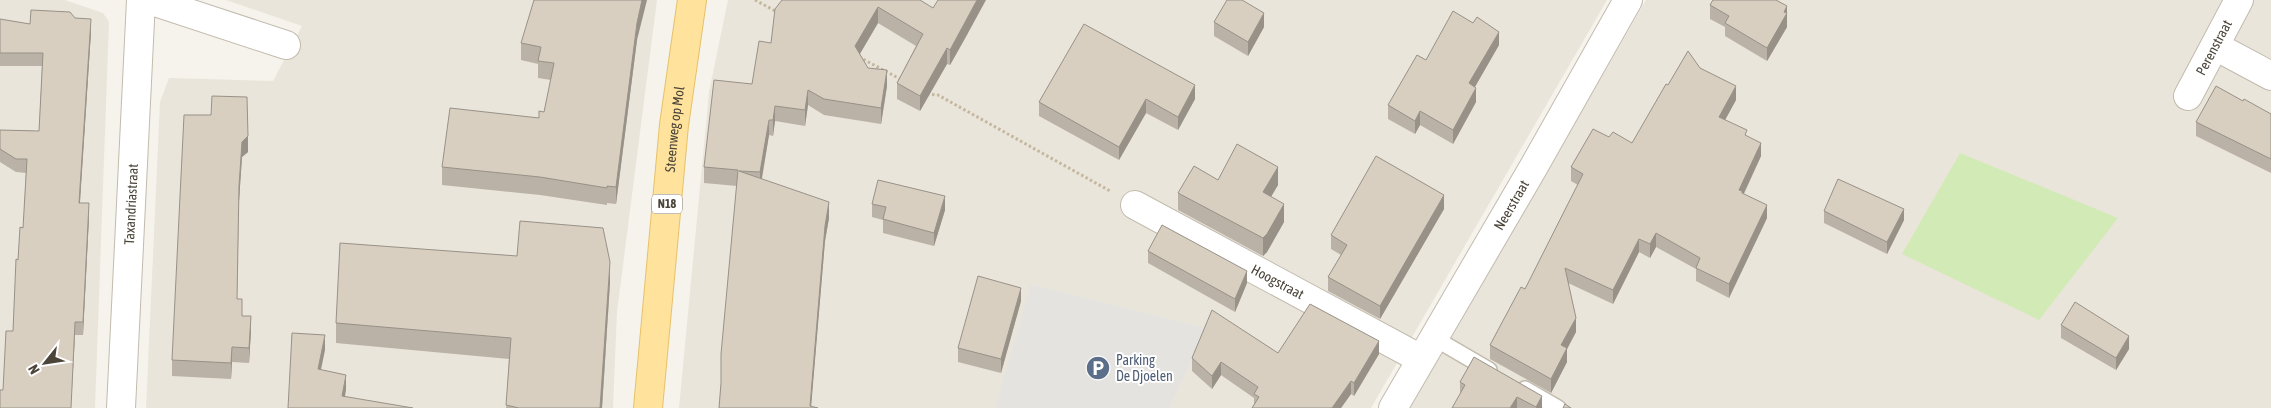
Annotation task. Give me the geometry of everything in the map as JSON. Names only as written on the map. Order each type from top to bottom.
[{"type":"main road","name":"Steenweg op Mol","points":[[648,408],[674,125],[692,0]]},
{"type":"street","name":"Taxandriastraat","points":[[121,408],[141,0]]},
{"type":"street","points":[[149,0],[286,45]]},
{"type":"street","name":"Neerstraat","points":[[1393,408],[1628,0]]},
{"type":"street","name":"Perenstraat","points":[[2188,96],[2239,0]]},
{"type":"street","points":[[2215,46],[2271,76]]},
{"type":"street","name":"Hoogstraat","points":[[1135,205],[1428,349]]},
{"type":"lane","name":"Hoogstraat","points":[[1428,349],[1504,378],[1558,408]]},
{"type":"path","points":[[755,0],[781,14]]},
{"type":"path","points":[[851,52],[903,81]]},
{"type":"path","points":[[921,90],[930,95],[938,95],[1135,205]]},
{"type":"shaded area","points":[[0,0],[65,0],[103,13],[109,22],[95,408],[0,408]]},
{"type":"shaded area","points":[[226,0],[657,0],[617,312],[613,408],[146,408],[160,102],[169,78],[273,81],[302,26]]},
{"type":"shaded area","points":[[728,0],[1607,0],[1371,408],[679,408],[709,92]]},
{"type":"shaded area","points":[[1646,0],[2271,0],[2271,408],[1410,408]]},
{"type":"shaded area","name":"Parking De Djoelen","points":[[1031,284],[1207,328],[1169,408],[995,408]]},
{"type":"green space","points":[[1960,153],[2118,218],[2039,320],[1902,254]]},
{"type":"building","points":[[534,0],[642,0],[637,23],[616,187],[607,186],[607,188],[540,177],[442,167],[450,108],[539,118],[539,111],[544,112],[554,63],[538,61],[541,47],[521,43]]},
{"type":"building","points":[[782,0],[920,0],[933,8],[938,0],[977,0],[950,50],[947,48],[920,96],[897,83],[923,34],[878,7],[855,46],[868,68],[887,70],[881,108],[824,99],[808,90],[805,110],[775,106],[773,120],[769,120],[760,172],[739,171],[829,202],[825,226],[810,406],[818,408],[719,408],[721,354],[738,170],[704,167],[714,80],[752,84],[759,41],[771,43],[775,9]]},
{"type":"building","points":[[1227,0],[1242,0],[1264,13],[1248,42],[1214,22]]},
{"type":"building","points":[[1713,0],[1776,0],[1787,6],[1784,12],[1787,13],[1767,48],[1725,23],[1729,16],[1710,5]]},
{"type":"building","points":[[31,10],[70,12],[75,18],[91,19],[79,203],[89,203],[83,322],[75,322],[71,408],[0,408],[0,390],[3,390],[6,331],[13,331],[16,259],[18,260],[20,227],[23,228],[27,159],[16,159],[0,149],[0,130],[39,131],[43,53],[0,53],[0,19],[30,24]]},
{"type":"building","points":[[1453,11],[1473,23],[1477,17],[1499,32],[1469,83],[1476,88],[1453,130],[1420,111],[1415,121],[1388,105],[1417,55],[1426,60]]},
{"type":"building","points":[[1084,24],[1195,85],[1178,117],[1146,99],[1119,147],[1039,102]]},
{"type":"building","points":[[1688,51],[1700,68],[1736,86],[1719,117],[1747,130],[1745,135],[1761,143],[1739,190],[1767,205],[1729,284],[1696,268],[1700,258],[1656,233],[1650,244],[1639,239],[1613,290],[1565,268],[1576,318],[1561,345],[1567,348],[1551,379],[1490,345],[1521,287],[1525,289],[1583,174],[1571,167],[1593,129],[1609,137],[1613,132],[1632,143],[1666,84],[1668,85]]},
{"type":"building","points":[[2216,86],[2271,114],[2271,159],[2196,122]]},
{"type":"building","points":[[212,96],[247,97],[248,136],[242,142],[239,186],[237,299],[242,299],[242,316],[251,316],[249,348],[232,347],[231,363],[172,360],[184,115],[211,115]]},
{"type":"building","points":[[1237,144],[1278,167],[1263,192],[1284,204],[1263,238],[1178,193],[1194,166],[1218,180]]},
{"type":"building","points":[[1376,156],[1444,195],[1380,306],[1328,277],[1347,245],[1331,235]]},
{"type":"building","points":[[1838,179],[1904,209],[1887,242],[1824,211]]},
{"type":"building","points":[[878,180],[945,196],[934,233],[883,219],[886,207],[872,204]]},
{"type":"building","points":[[520,221],[603,228],[610,262],[600,408],[519,408],[506,405],[511,338],[336,323],[340,243],[517,256]]},
{"type":"building","points":[[1162,225],[1247,271],[1235,299],[1148,251]]},
{"type":"building","points":[[978,276],[1021,288],[1001,359],[958,348]]},
{"type":"building","points":[[2075,302],[2129,336],[2116,358],[2061,325]]},
{"type":"building","points":[[1310,304],[1379,341],[1354,383],[1351,381],[1332,408],[1252,408],[1259,397],[1254,394],[1258,387],[1221,362],[1212,376],[1192,358],[1212,310],[1278,353]]},
{"type":"building","points":[[292,333],[325,335],[318,369],[346,375],[342,396],[413,408],[288,408]]},
{"type":"building","points":[[1474,357],[1542,396],[1536,407],[1517,397],[1510,408],[1452,408],[1465,385],[1460,382]]},
{"type":"building","points":[[1565,404],[1571,408],[1563,408]]},
{"type":"place","name":"Parking De Djoelen","points":[[1098,368]]}]
